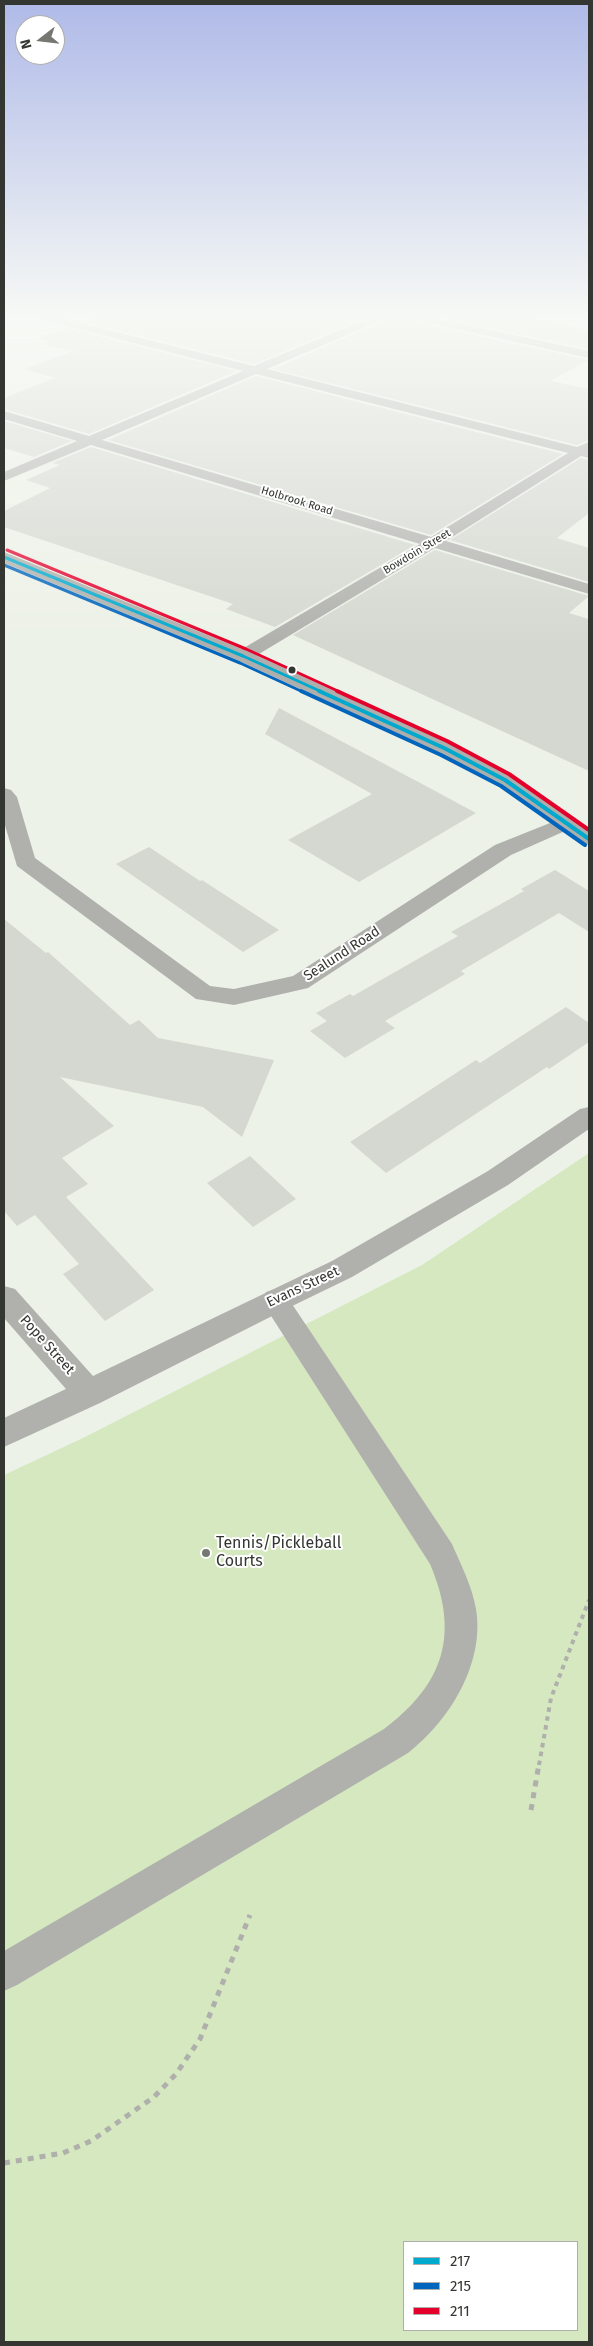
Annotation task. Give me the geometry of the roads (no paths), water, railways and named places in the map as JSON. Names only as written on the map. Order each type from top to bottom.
[{"type":"main road","points":[[4,557],[243,656],[457,755],[505,780],[567,822],[589,840]]},
{"type":"street","name":"Holbrook Road","points":[[43,426],[589,589]]},
{"type":"street","points":[[4,477],[122,426]]},
{"type":"street","points":[[490,426],[586,450]]},
{"type":"street","name":"Bowdoin Street","points":[[243,656],[586,450]]},
{"type":"street","name":"Sealund Road","points":[[4,794],[7,797],[25,861],[204,993],[234,997],[300,982],[503,850],[567,822]]},
{"type":"street","name":"Evans Street","points":[[4,1433],[350,1264],[498,1178],[589,1116]]},
{"type":"street","name":"Pope Street","points":[[4,1298],[89,1393]]},
{"type":"lane","points":[[4,1972],[396,1742],[431,1709],[446,1684],[459,1639],[461,1617],[451,1576],[442,1554],[275,1300]]},
{"type":"place","name":"Tennis/Pickleball Courts","points":[[206,1553]]}]
